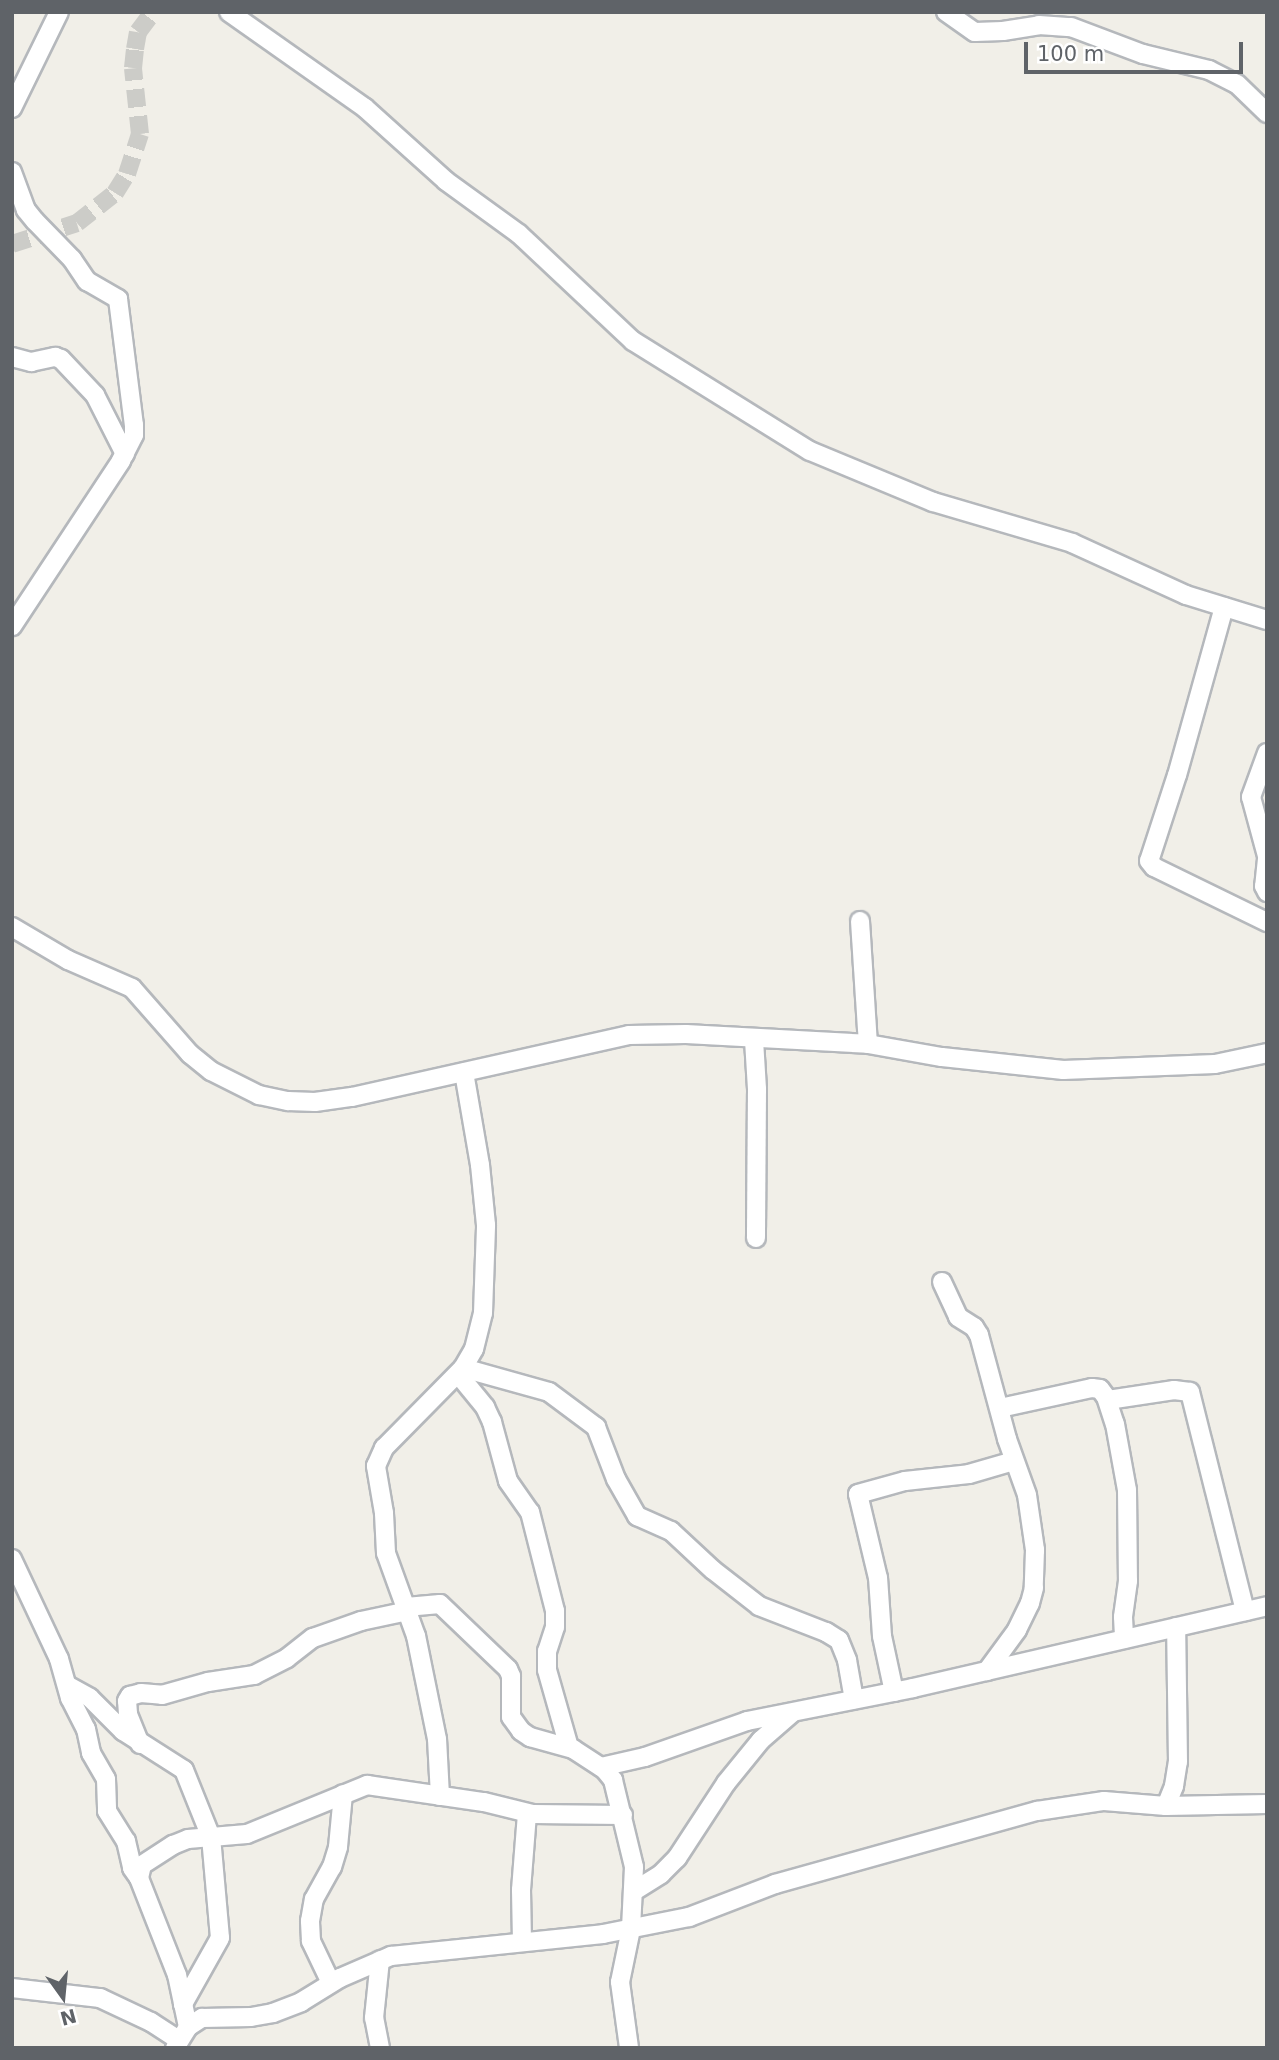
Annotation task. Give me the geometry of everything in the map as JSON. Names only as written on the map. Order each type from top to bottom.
[{"type":"street","points":[[12,107],[59,12]]},
{"type":"street","points":[[229,12],[365,108],[446,181],[519,234],[633,341],[810,451],[933,502],[1072,543],[1186,595],[1267,620]]},
{"type":"street","points":[[946,12],[975,32],[1003,32],[1039,25],[1071,27],[1143,54],[1209,71],[1237,83],[1267,113]]},
{"type":"street","points":[[12,172],[26,210],[35,221],[88,281],[118,299],[134,425],[125,454],[12,626]]},
{"type":"street","points":[[12,357],[31,362],[55,357],[61,359],[95,396],[125,454]]},
{"type":"street","points":[[1224,607],[1177,775],[1149,861],[1154,867],[1267,922]]},
{"type":"street","points":[[1267,753],[1251,797],[1267,857],[1264,886],[1267,892]]},
{"type":"street","points":[[860,921],[868,1044]]},
{"type":"street","points":[[12,927],[68,960],[132,988],[203,1065],[259,1095],[302,1103],[332,1101],[620,1036],[686,1034],[754,1041],[868,1044],[942,1057],[1063,1070],[1215,1063],[1267,1053]]},
{"type":"street","points":[[754,1041],[757,1088],[756,1238]]},
{"type":"street","points":[[440,1796],[438,1739],[416,1636],[386,1553],[377,1460],[408,1422],[460,1371],[474,1349],[483,1313],[486,1225],[480,1165],[464,1072]]},
{"type":"street","points":[[942,1282],[958,1317],[974,1327],[979,1335],[1029,1506],[1035,1550],[1034,1588],[1017,1630],[987,1671]]},
{"type":"street","points":[[460,1371],[541,1389],[591,1423],[601,1436],[616,1479],[637,1516],[671,1531],[713,1570],[759,1606],[826,1632],[839,1640],[847,1660],[854,1699]]},
{"type":"street","points":[[460,1371],[485,1407],[492,1422],[508,1481],[530,1512],[555,1611],[555,1627],[547,1651],[547,1670],[569,1747]]},
{"type":"street","points":[[1000,1408],[1093,1388],[1100,1389],[1108,1400],[1127,1490],[1128,1581],[1123,1617],[1124,1639]]},
{"type":"street","points":[[1108,1400],[1174,1390],[1190,1392],[1245,1611]]},
{"type":"street","points":[[894,1692],[882,1636],[878,1577],[858,1494],[905,1481],[969,1474],[1014,1461]]},
{"type":"street","points":[[12,1560],[44,1623],[70,1698],[86,1729],[91,1753],[106,1779],[107,1811],[127,1842],[132,1868],[139,1878],[177,1975],[183,2004],[181,2038]]},
{"type":"street","points":[[140,1744],[128,1714],[127,1701],[130,1696],[141,1693],[162,1695],[208,1682],[254,1675],[287,1658],[313,1638],[361,1621],[440,1604],[508,1669],[511,1676],[511,1717],[521,1731],[530,1737],[569,1747],[601,1767],[617,1788],[634,1867],[631,1929],[620,1982],[629,2048]]},
{"type":"street","points":[[601,1767],[645,1757],[723,1727],[799,1708],[894,1692],[1267,1606]]},
{"type":"street","points":[[1166,1807],[1177,1776],[1178,1762],[1176,1627]]},
{"type":"street","points":[[67,1685],[90,1698],[117,1726],[140,1744],[186,1773],[211,1837],[217,1875],[220,1938],[183,2004]]},
{"type":"street","points":[[634,1891],[661,1874],[677,1858],[726,1783],[761,1740],[799,1708]]},
{"type":"street","points":[[139,1878],[142,1865],[173,1845],[188,1839],[247,1834],[367,1785],[527,1813],[623,1815]]},
{"type":"street","points":[[331,1983],[311,1941],[310,1921],[314,1899],[332,1867],[338,1847],[343,1794]]},
{"type":"street","points":[[181,2038],[205,2017],[251,2017],[273,2013],[301,2002],[331,1983],[380,1960],[406,1954],[631,1929],[690,1917],[775,1884],[1037,1811],[1104,1801],[1166,1807],[1267,1804]]},
{"type":"street","points":[[522,1942],[521,1890],[527,1813]]},
{"type":"street","points":[[380,1960],[374,2018],[380,2048]]},
{"type":"street","points":[[12,1988],[100,1998],[181,2038]]},
{"type":"tunnel","points":[[12,244],[77,223],[115,193],[127,174],[140,134],[133,68],[135,49],[138,32],[153,12]]}]
